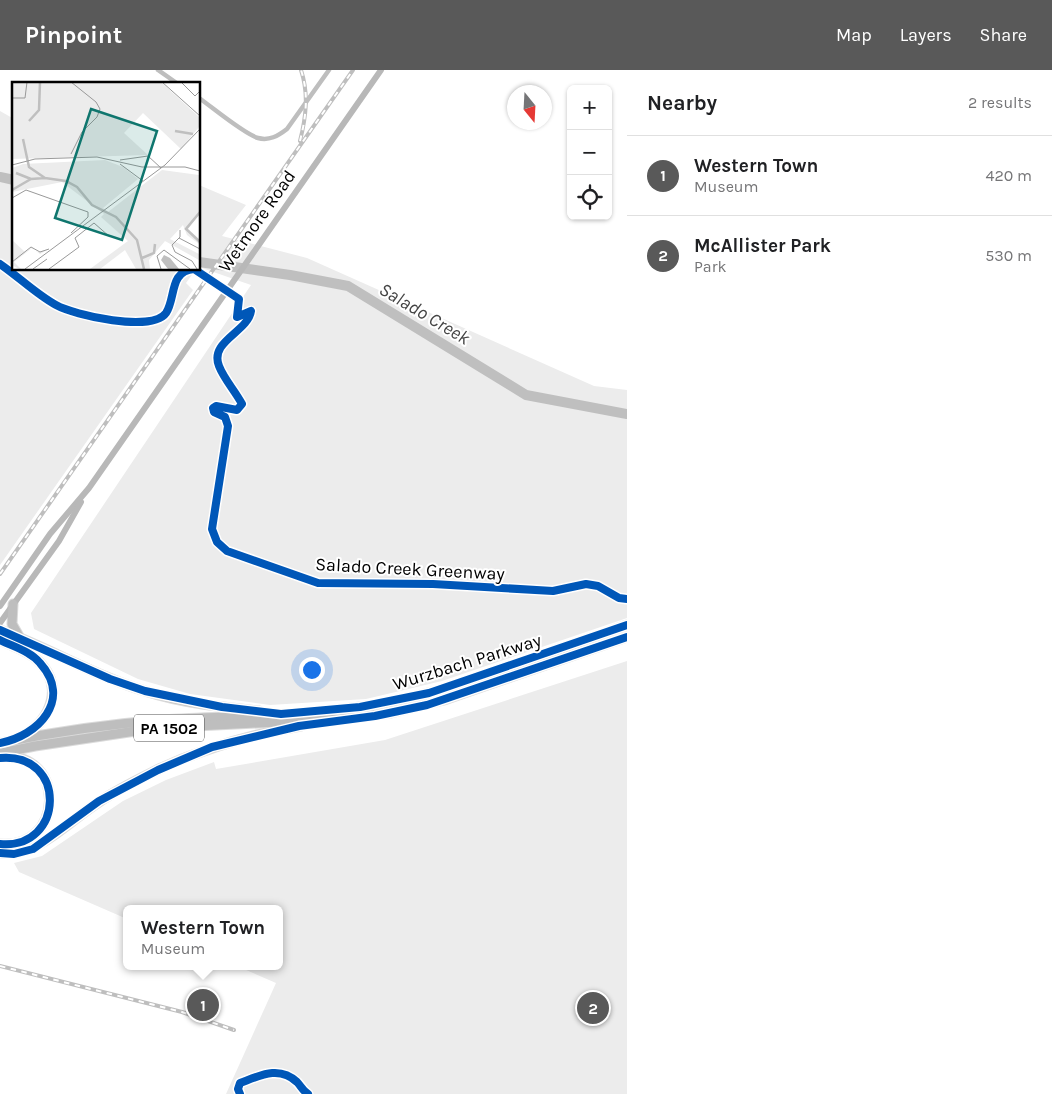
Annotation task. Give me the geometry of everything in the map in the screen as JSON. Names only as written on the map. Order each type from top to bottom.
[{"type":"highway","points":[[13,604],[12,624],[22,640]]},
{"type":"highway","name":"Wurzbach Parkway","points":[[0,743],[162,720],[281,714],[360,707],[429,693],[627,625]]},
{"type":"highway","points":[[0,630],[110,679],[145,691],[222,707],[281,714]]},
{"type":"highway","name":"Wurzbach Parkway","points":[[0,753],[156,728],[340,719],[391,713],[444,700],[627,637]]},
{"type":"highway","points":[[2,643],[27,652],[41,664],[49,678],[52,694],[50,707],[42,722],[16,740]]},
{"type":"highway","points":[[0,853],[14,854],[33,848],[99,801],[140,778],[194,754],[246,737],[340,719]]},
{"type":"highway","points":[[0,758],[13,756],[32,764],[44,777],[50,798],[47,817],[37,833],[14,844],[0,844]]},
{"type":"main road","name":"Wetmore Road","points":[[0,606],[50,534],[89,488],[381,70]]},
{"type":"main road","name":"Wetmore Road","points":[[0,623],[60,541],[89,488]]},
{"type":"street","points":[[158,70],[175,82]]},
{"type":"street","points":[[200,99],[256,138],[271,138],[279,136],[286,130],[329,70]]},
{"type":"shaded area","points":[[0,111],[12,118],[12,270],[195,270],[186,283],[193,290],[0,565]]},
{"type":"shaded area","points":[[200,185],[246,205],[222,236],[307,258],[594,386],[627,390],[627,618],[442,681],[366,699],[270,705],[190,694],[138,679],[34,629],[31,613],[251,285],[200,267]]},
{"type":"shaded area","points":[[627,661],[627,1094],[226,1094],[276,983],[246,970],[283,970],[283,905],[123,905],[123,917],[19,872],[14,863],[42,856],[123,801],[166,780],[214,762],[216,769],[385,740]]},
{"type":"waterway","name":"Salado Creek","points":[[0,177],[12,180]]},
{"type":"waterway","name":"Salado Creek","points":[[200,262],[290,275],[348,286],[526,395],[627,414]]},
{"type":"railway","points":[[300,141],[306,106],[304,79],[301,70]]},
{"type":"railway","points":[[0,574],[353,70]]},
{"type":"railway","points":[[0,966],[182,1012],[234,1030]]},
{"type":"cycle path","name":"Salado Creek Greenway","points":[[0,264],[41,296],[56,305],[95,317],[130,322],[145,322],[158,319],[166,313],[177,280],[180,275],[190,270]]},
{"type":"cycle path","name":"Salado Creek Greenway","points":[[196,270],[239,299],[237,317],[251,311],[243,325],[224,343],[217,357],[221,371],[242,404],[237,410],[216,406],[213,408],[214,412],[225,417],[228,426],[212,529],[217,542],[227,551],[318,583],[433,584],[553,591],[586,584],[598,586],[619,598],[627,599]]},
{"type":"cycle path","points":[[0,630],[110,679],[145,691],[222,707],[281,714],[360,707],[429,693],[627,625]]},
{"type":"cycle path","points":[[0,853],[14,854],[33,849],[99,801],[158,770],[212,747],[299,726],[375,716],[427,705],[627,637]]},
{"type":"cycle path","points":[[0,640],[27,652],[36,659],[49,677],[53,690],[52,703],[47,714],[38,724],[27,733],[0,743]]},
{"type":"cycle path","points":[[0,758],[22,760],[38,770],[47,784],[50,801],[46,818],[37,832],[21,842],[0,844]]},
{"type":"cycle path","points":[[240,1094],[238,1089],[240,1083],[262,1075],[276,1073],[290,1077],[308,1094]]},
{"type":"place","name":"Western Town","points":[[203,1005]]},
{"type":"place","name":"McAllister Park","points":[[593,1008]]}]
